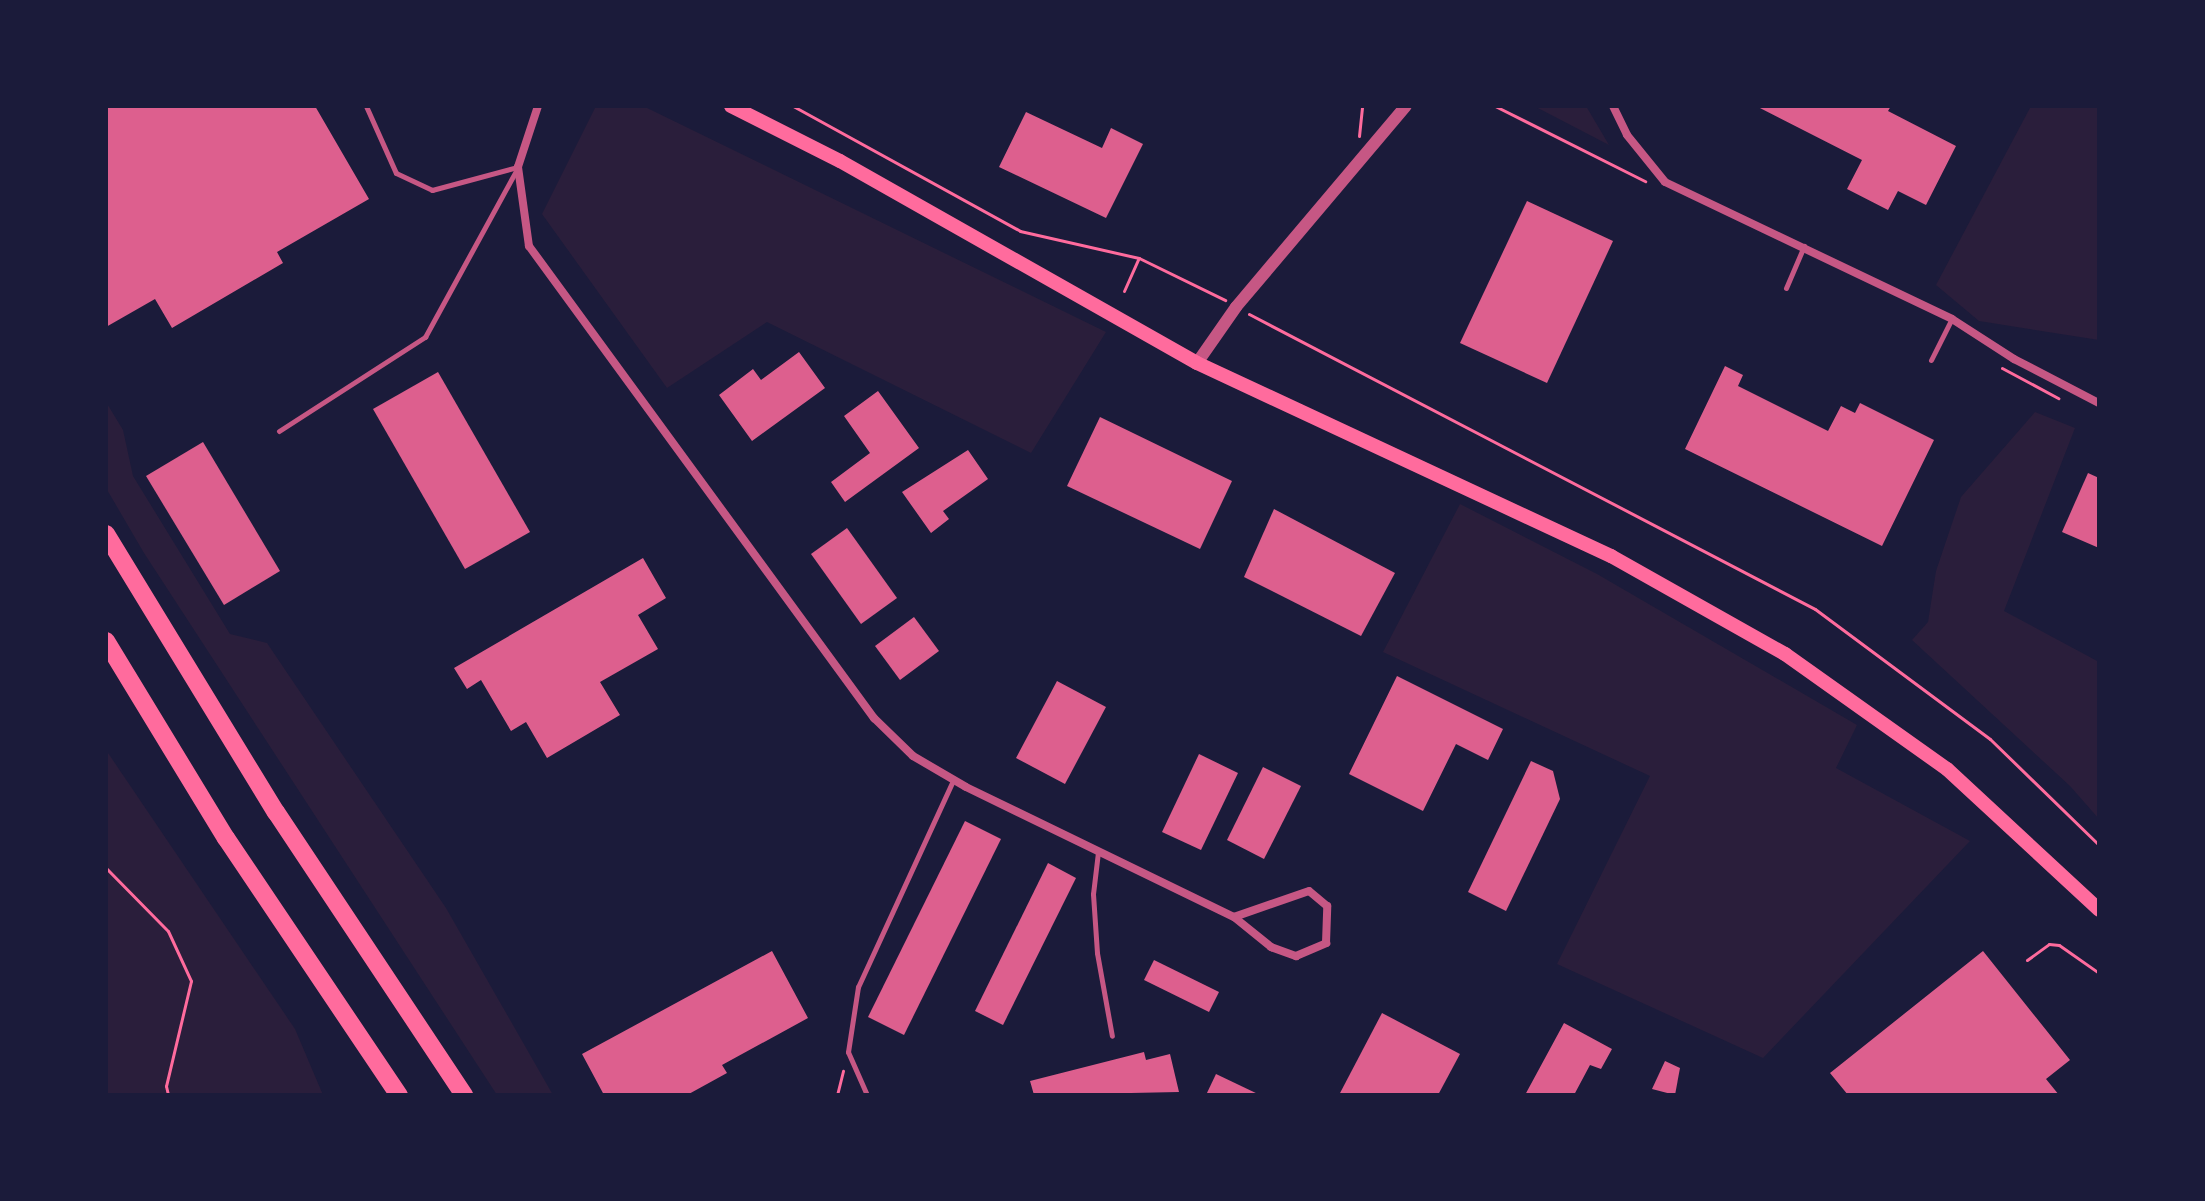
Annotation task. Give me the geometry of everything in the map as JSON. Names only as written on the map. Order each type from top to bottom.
[{"type":"highway","points":[[106,534],[276,812],[464,1095]]},
{"type":"highway","points":[[106,641],[226,838],[399,1095]]},
{"type":"main road","points":[[731,106],[840,161],[1197,363],[1611,556],[1785,654],[1947,769],[2099,910]]},
{"type":"street","points":[[538,106],[518,167],[529,246],[571,309],[874,718],[913,756],[953,780],[1234,917],[1271,947],[1296,956],[1326,943],[1327,906],[1309,891],[1234,917]]},
{"type":"street","points":[[1197,363],[1236,307],[1392,111],[1406,106]]},
{"type":"street","points":[[1613,106],[1627,135],[1665,182],[1804,245],[1952,319],[2014,359],[2099,403]]},
{"type":"lane","points":[[366,106],[396,173],[432,190],[518,167]]},
{"type":"lane","points":[[279,431],[425,337],[518,167]]},
{"type":"lane","points":[[1786,288],[1804,245]]},
{"type":"lane","points":[[1931,360],[1952,319]]},
{"type":"lane","points":[[867,1095],[848,1052],[858,987],[953,780]]},
{"type":"lane","points":[[1098,851],[1093,894],[1097,953],[1112,1036]]},
{"type":"path","points":[[793,106],[1020,231],[1139,258],[1815,609],[1990,739],[2098,843]]},
{"type":"path","points":[[1124,291],[1139,258]]},
{"type":"path","points":[[106,868],[168,931],[191,981],[166,1086],[168,1095]]},
{"type":"path","points":[[2027,960],[2049,944],[2059,945],[2099,973]]},
{"type":"path","points":[[837,1095],[848,1052]]},
{"type":"shaded area","points":[[596,106],[643,106],[1106,332],[1031,453],[767,322],[667,388],[542,214]]},
{"type":"shaded area","points":[[1534,106],[1586,106],[1609,145]]},
{"type":"shaded area","points":[[2031,106],[2099,106],[2099,340],[1979,321],[1936,285]]},
{"type":"shaded area","points":[[106,402],[123,430],[133,476],[230,634],[267,643],[446,908],[553,1095],[497,1095],[144,553],[106,488]]},
{"type":"shaded area","points":[[2035,412],[2075,428],[2004,611],[2099,662],[2099,819],[2070,786],[1912,640],[1928,622],[1936,571],[1961,497]]},
{"type":"shaded area","points":[[1460,504],[1597,574],[1857,725],[1836,768],[1970,841],[1763,1058],[1557,964],[1650,776],[1383,652]]},
{"type":"shaded area","points":[[106,750],[295,1029],[323,1095],[106,1095]]},
{"type":"building","points":[[106,106],[315,106],[369,199],[277,252],[283,263],[172,328],[155,299],[106,327]]},
{"type":"building","points":[[1756,106],[1891,106],[1888,111],[1956,146],[1926,205],[1898,191],[1888,210],[1847,189],[1862,160]]},
{"type":"building","points":[[1026,112],[1102,148],[1111,128],[1143,144],[1106,218],[999,167]]},
{"type":"building","points":[[1527,201],[1613,241],[1547,383],[1460,343]]},
{"type":"building","points":[[799,352],[825,388],[752,441],[719,395],[753,369],[761,380]]},
{"type":"building","points":[[1725,366],[1743,375],[1738,386],[1828,431],[1841,406],[1855,413],[1860,403],[1934,440],[1882,546],[1685,449]]},
{"type":"building","points":[[438,372],[530,532],[465,569],[373,409]]},
{"type":"building","points":[[878,391],[919,448],[845,502],[831,482],[870,453],[844,416]]},
{"type":"building","points":[[1100,417],[1232,481],[1200,549],[1067,486]]},
{"type":"building","points":[[203,442],[280,571],[224,605],[146,476]]},
{"type":"building","points":[[968,450],[988,479],[943,511],[949,519],[931,533],[902,492]]},
{"type":"building","points":[[2088,473],[2099,478],[2099,548],[2062,532]]},
{"type":"building","points":[[1274,509],[1395,573],[1361,636],[1244,577]]},
{"type":"building","points":[[847,528],[897,598],[861,624],[811,554]]},
{"type":"building","points":[[643,558],[666,598],[638,615],[658,649],[600,682],[620,715],[547,758],[526,722],[511,731],[481,680],[467,689],[454,668]]},
{"type":"building","points":[[914,617],[939,651],[900,680],[875,646]]},
{"type":"building","points":[[1397,676],[1503,729],[1488,760],[1456,744],[1423,811],[1349,774]]},
{"type":"building","points":[[1057,681],[1106,707],[1065,784],[1016,758]]},
{"type":"building","points":[[1199,754],[1238,773],[1201,850],[1162,832]]},
{"type":"building","points":[[1531,761],[1553,771],[1560,799],[1506,911],[1468,892]]},
{"type":"building","points":[[1263,767],[1301,786],[1264,859],[1227,840]]},
{"type":"building","points":[[965,821],[1001,839],[904,1035],[868,1017]]},
{"type":"building","points":[[1048,863],[1076,878],[1003,1025],[975,1011]]},
{"type":"building","points":[[772,951],[808,1018],[722,1065],[727,1073],[687,1095],[604,1095],[582,1054]]},
{"type":"building","points":[[1983,951],[2070,1060],[2046,1079],[2059,1095],[1848,1095],[1830,1073]]},
{"type":"building","points":[[1154,960],[1219,992],[1209,1012],[1144,980]]},
{"type":"building","points":[[1382,1013],[1460,1054],[1438,1095],[1339,1095]]},
{"type":"building","points":[[1564,1023],[1612,1049],[1601,1069],[1590,1065],[1574,1095],[1525,1095]]},
{"type":"building","points":[[1144,1052],[1146,1060],[1170,1054],[1179,1092],[1034,1095],[1030,1081]]},
{"type":"building","points":[[1665,1061],[1680,1068],[1675,1095],[1652,1089]]},
{"type":"building","points":[[1216,1074],[1260,1095],[1206,1095]]}]
